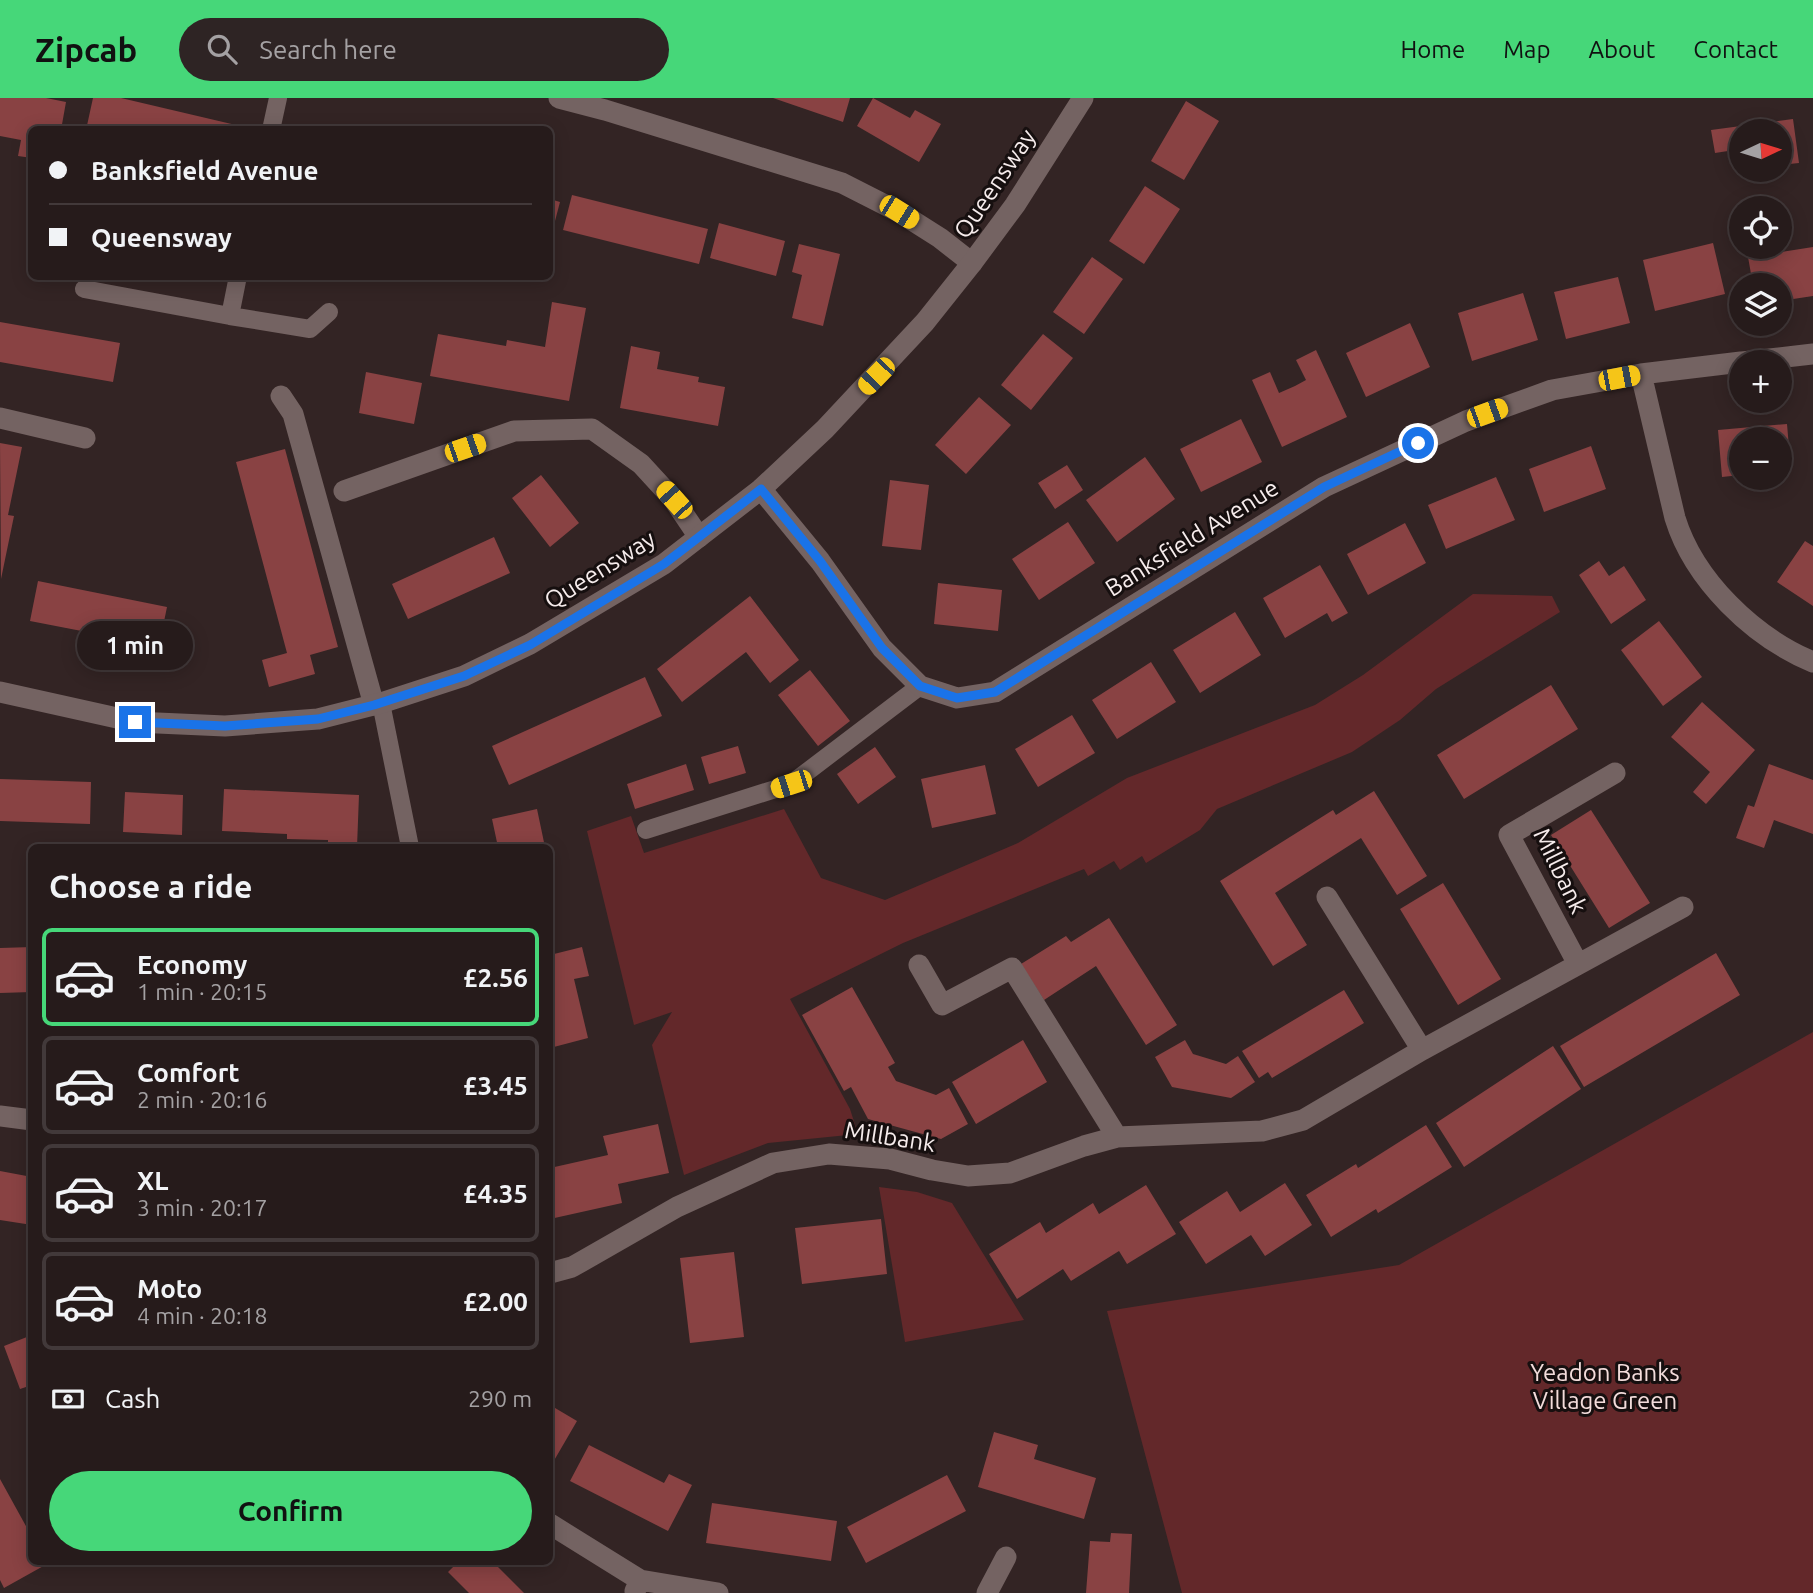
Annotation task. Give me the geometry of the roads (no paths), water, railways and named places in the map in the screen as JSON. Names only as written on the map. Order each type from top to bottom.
[{"type":"street","points":[[559,98],[609,104],[842,183],[899,212],[940,238],[972,263]]},
{"type":"street","name":"Queensway","points":[[0,692],[135,722],[225,726],[318,719],[377,704],[464,676],[530,645],[664,564],[761,489],[825,429],[925,322],[972,263],[1015,205],[1083,98]]},
{"type":"street","name":"Banksfield Avenue","points":[[1792,356],[1813,354]]},
{"type":"street","name":"Banksfield Avenue","points":[[761,489],[820,561],[882,648],[920,686],[957,698],[995,692],[1324,487],[1466,421],[1552,390],[1641,373],[1729,363]]},
{"type":"street","points":[[1641,373],[1679,533],[1694,562],[1738,612],[1770,638],[1813,662]]},
{"type":"street","points":[[281,396],[293,414],[377,704]]},
{"type":"street","points":[[0,418],[85,438]]},
{"type":"street","points":[[344,491],[514,431],[592,429],[641,464],[674,500],[699,537]]},
{"type":"street","name":"Millbank","points":[[1578,964],[1508,835],[1615,773]]},
{"type":"street","points":[[1327,897],[1422,1050]]},
{"type":"street","name":"Millbank","points":[[553,1272],[572,1267],[677,1206],[773,1163],[829,1154],[890,1159],[968,1176],[1010,1173],[1117,1137],[1262,1131],[1303,1120],[1422,1050],[1683,906]]},
{"type":"street","points":[[919,965],[942,1005],[1012,968],[1117,1137]]},
{"type":"street","points":[[0,1116],[28,1120]]},
{"type":"street","points":[[553,1526],[637,1587],[718,1593]]},
{"type":"street","points":[[987,1593],[1006,1557]]},
{"type":"lane","points":[[272,126],[278,98]]},
{"type":"lane","points":[[230,316],[237,280]]},
{"type":"lane","points":[[84,289],[310,329],[329,312]]},
{"type":"lane","points":[[646,830],[791,784],[920,686]]},
{"type":"lane","points":[[377,704],[409,844]]},
{"type":"park label","name":"Yeadon Banks Village Green","points":[[1605,1387]]}]
